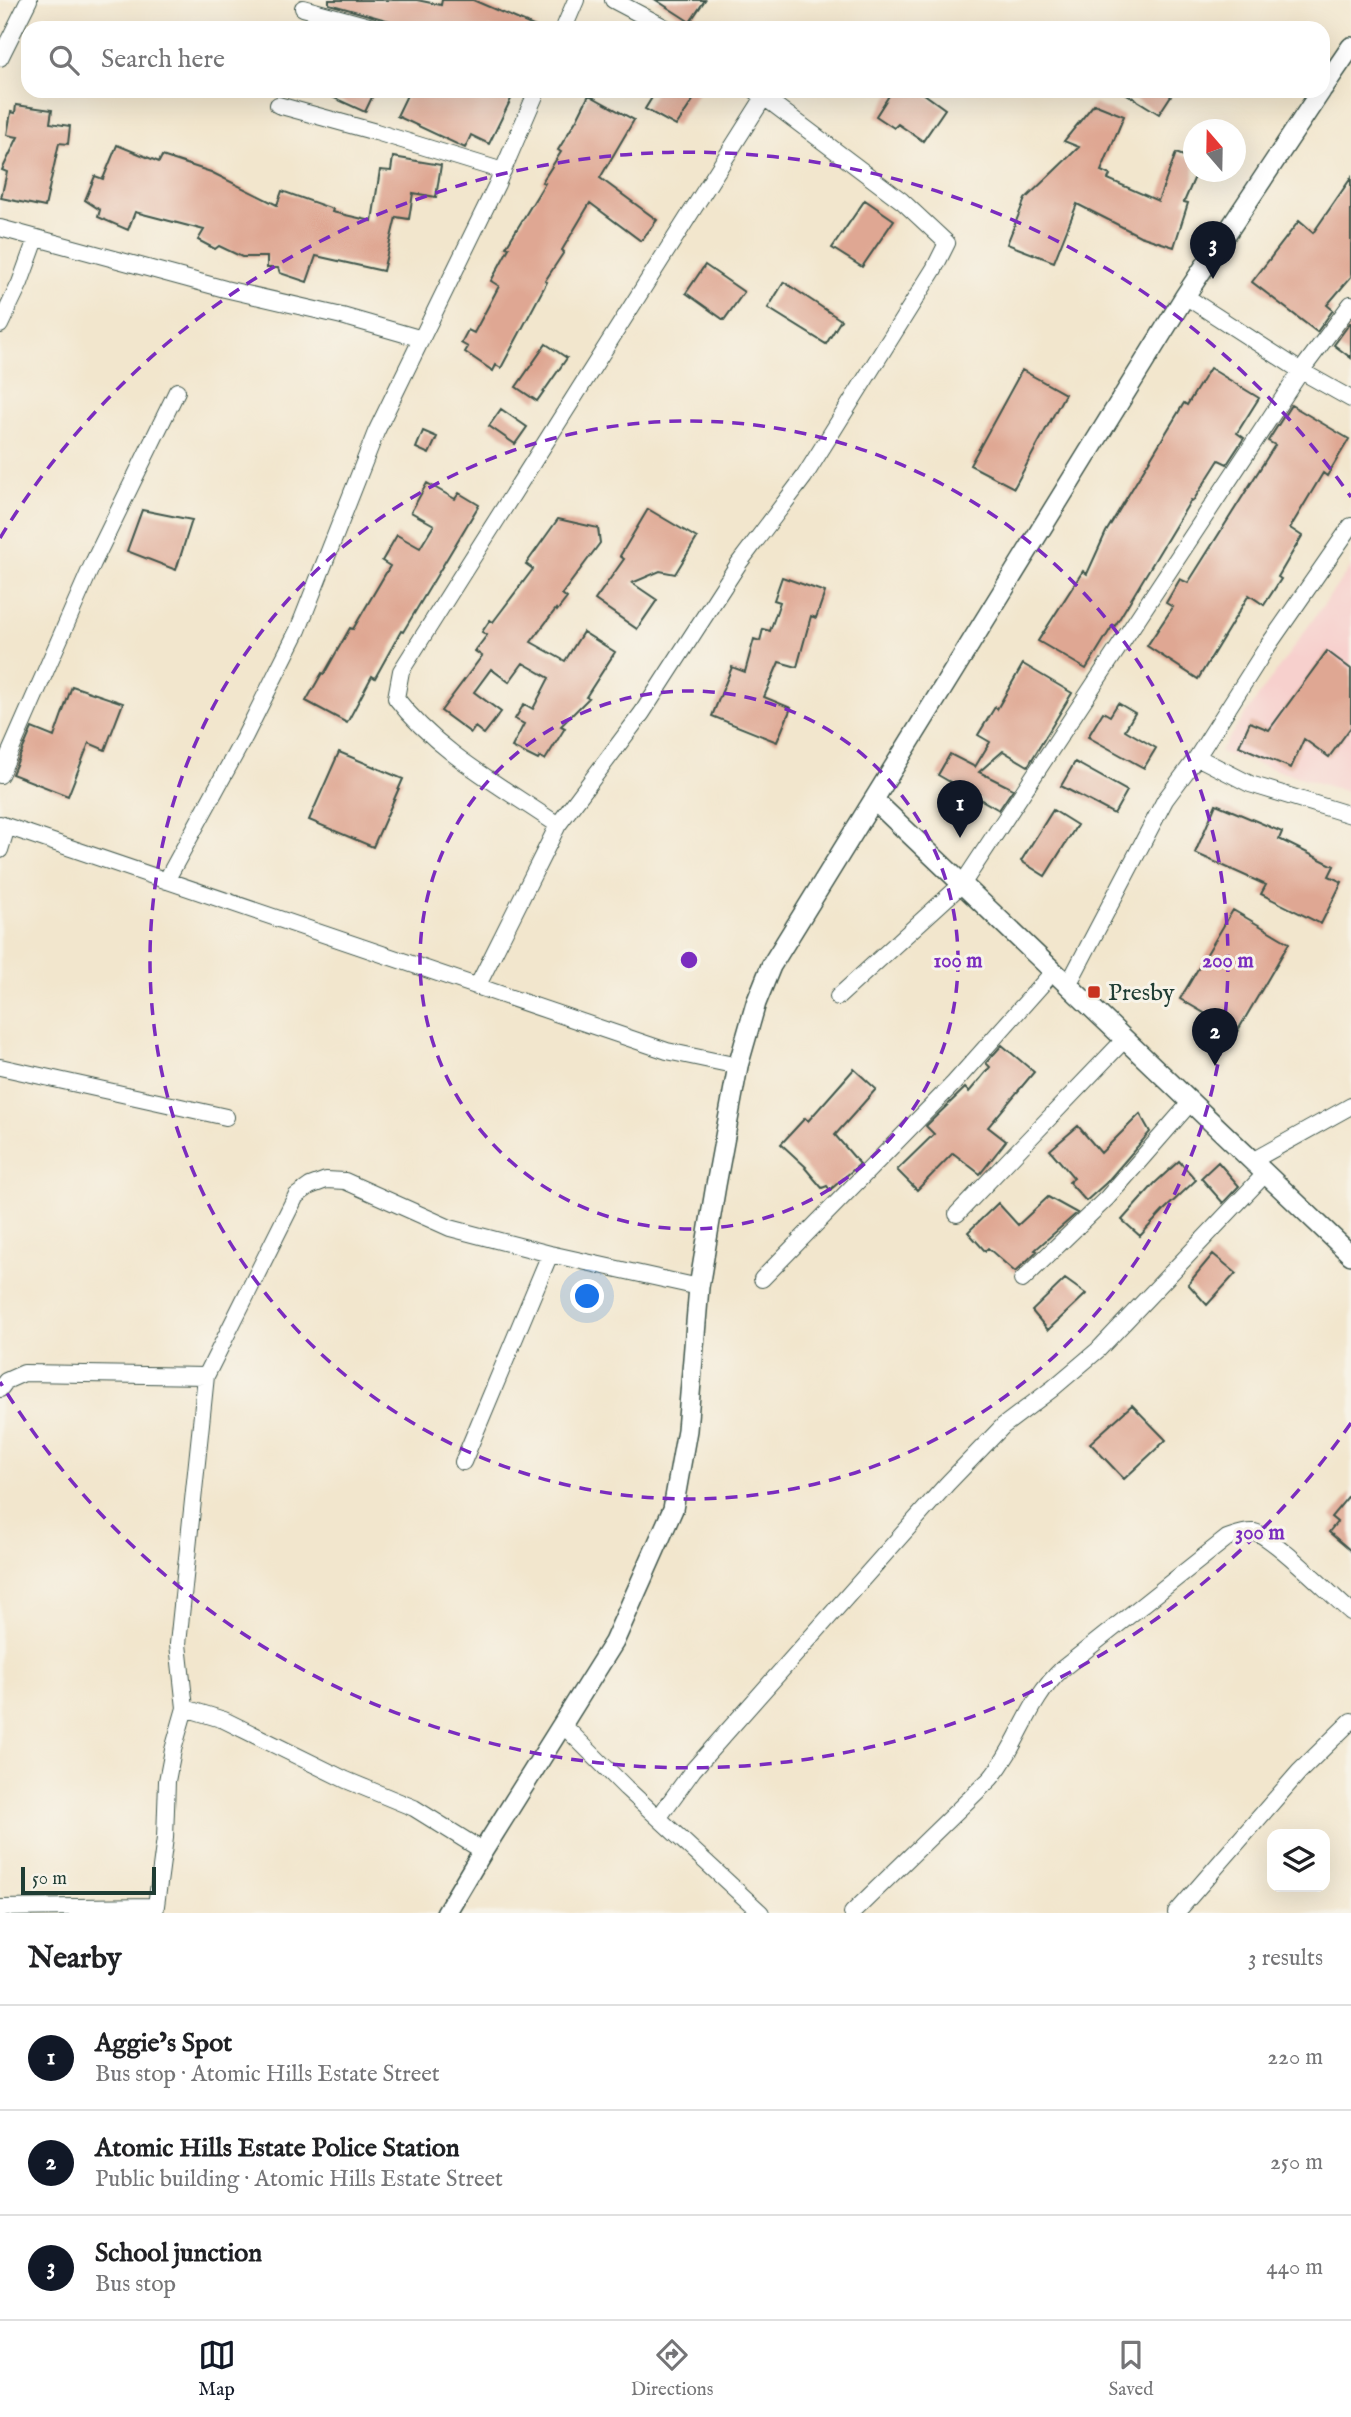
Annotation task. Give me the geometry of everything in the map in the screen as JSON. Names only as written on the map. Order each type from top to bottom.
[{"type":"street","points":[[0,58],[29,0]]},
{"type":"street","points":[[567,21],[576,0]]},
{"type":"street","points":[[613,0],[653,21]]},
{"type":"street","points":[[303,8],[350,21]]},
{"type":"street","points":[[1330,78],[1351,47]]},
{"type":"street","points":[[166,881],[245,736],[298,630],[376,432],[503,171],[534,98]]},
{"type":"street","points":[[558,825],[443,746],[411,717],[396,698],[401,671],[758,98]]},
{"type":"street","points":[[477,987],[558,825],[642,713],[739,563],[804,477],[934,269],[947,243],[902,201],[765,98]]},
{"type":"street","points":[[446,1913],[614,1642],[673,1509],[687,1430],[699,1287],[738,1066],[756,1003],[771,966],[1185,296],[1317,98]]},
{"type":"street","points":[[278,105],[503,171]]},
{"type":"street","points":[[0,228],[422,339]]},
{"type":"street","points":[[0,325],[20,283],[36,239]]},
{"type":"street","points":[[1185,296],[1301,371],[1351,399]]},
{"type":"street","points":[[838,997],[963,883],[1301,371],[1351,304]]},
{"type":"street","points":[[0,775],[93,563],[177,391]]},
{"type":"street","points":[[1068,985],[1165,800],[1197,757],[1267,647],[1351,526]]},
{"type":"street","points":[[1197,757],[1250,784],[1351,816]]},
{"type":"street","points":[[874,800],[1351,1255]]},
{"type":"street","points":[[0,850],[4,825],[667,1051],[738,1066]]},
{"type":"street","points":[[762,1279],[954,1083],[1053,972]]},
{"type":"street","points":[[957,1214],[1125,1039]]},
{"type":"street","points":[[0,1067],[226,1117]]},
{"type":"street","points":[[1021,1280],[1107,1198],[1190,1103]]},
{"type":"street","points":[[659,1817],[693,1770],[947,1484],[1003,1426],[1098,1350],[1259,1167],[1351,1106]]},
{"type":"street","points":[[0,1908],[155,1910],[165,1838],[167,1781],[185,1708],[178,1644],[206,1376],[296,1196],[310,1186],[326,1181],[345,1181],[450,1228],[550,1254],[699,1287]]},
{"type":"street","points":[[463,1462],[550,1254]]},
{"type":"street","points":[[0,1390],[6,1381],[24,1373],[206,1376]]},
{"type":"street","points":[[852,1913],[991,1778],[1006,1760],[1025,1718],[1046,1685],[1062,1669],[1227,1538],[1242,1532],[1256,1532],[1272,1542],[1351,1612]]},
{"type":"street","points":[[185,1708],[224,1720],[346,1780],[414,1808],[483,1851]]},
{"type":"street","points":[[1176,1913],[1299,1772],[1351,1721]]},
{"type":"street","points":[[562,1724],[625,1788],[761,1913]]},
{"type":"shaded area","points":[[1351,566],[1351,793],[1219,752]]},
{"type":"building","points":[[329,0],[417,0],[441,5],[442,0],[473,0],[522,21],[390,21],[329,4]]},
{"type":"building","points":[[656,0],[705,0],[688,21]]},
{"type":"building","points":[[334,98],[372,98],[365,112]]},
{"type":"building","points":[[406,98],[512,98],[489,144],[471,135],[465,148],[397,116]]},
{"type":"building","points":[[588,98],[594,98],[634,120],[600,178],[657,220],[641,241],[590,203],[545,281],[547,282],[501,368],[496,365],[493,371],[465,352],[468,347],[461,343],[468,330],[474,333],[499,286],[491,281],[509,248],[506,247],[545,183],[542,182]]},
{"type":"building","points":[[652,98],[694,98],[676,126],[645,109]]},
{"type":"building","points":[[888,98],[930,98],[945,109],[923,141],[898,124],[894,128],[876,116]]},
{"type":"building","points":[[1133,98],[1169,98],[1159,114]]},
{"type":"building","points":[[1094,104],[1124,116],[1101,171],[1110,175],[1108,179],[1158,201],[1176,153],[1183,156],[1183,182],[1193,182],[1184,202],[1188,203],[1174,247],[1140,236],[1077,204],[1054,262],[1007,244],[1025,199],[1079,147],[1064,141]]},
{"type":"building","points":[[16,105],[52,110],[50,123],[70,126],[68,144],[59,143],[45,207],[1,198],[7,172],[2,170],[18,137],[7,135],[11,112],[15,113]]},
{"type":"building","points":[[117,145],[159,162],[162,156],[211,172],[277,205],[282,191],[333,209],[332,212],[372,221],[380,170],[391,171],[393,157],[441,165],[436,197],[413,193],[409,219],[396,217],[383,271],[316,256],[307,282],[280,273],[278,268],[267,268],[267,257],[242,257],[219,246],[215,249],[198,240],[204,230],[135,212],[128,230],[98,217],[100,210],[85,200],[95,176],[103,179]]},
{"type":"building","points":[[1351,178],[1351,277],[1327,305],[1333,310],[1317,332],[1252,282],[1299,221],[1313,233]]},
{"type":"building","points":[[865,200],[894,220],[862,267],[832,248]]},
{"type":"building","points":[[705,265],[744,292],[724,320],[686,293]]},
{"type":"building","points":[[784,282],[841,320],[826,344],[768,308]]},
{"type":"building","points":[[1351,323],[1351,358],[1334,345]]},
{"type":"building","points":[[546,344],[567,358],[537,401],[516,387]]},
{"type":"building","points":[[1210,368],[1259,398],[1237,433],[1244,438],[1227,464],[1219,460],[1193,501],[1191,500],[1086,669],[1038,641],[1083,571],[1087,574],[1106,532],[1184,403],[1187,405]]},
{"type":"building","points":[[1022,370],[1065,394],[1014,488],[970,465]]},
{"type":"building","points":[[1291,405],[1349,439],[1327,476],[1323,473],[1290,528],[1302,536],[1278,577],[1281,579],[1264,605],[1249,595],[1198,679],[1147,646],[1173,607],[1166,603],[1180,579],[1188,583],[1275,445],[1268,441]]},
{"type":"building","points":[[501,409],[527,427],[515,444],[489,426]]},
{"type":"building","points":[[423,431],[437,437],[429,454],[416,448]]},
{"type":"building","points":[[427,483],[455,499],[459,493],[479,505],[375,678],[372,676],[347,723],[306,701],[390,566],[382,561],[397,535],[420,548],[434,525],[411,512]]},
{"type":"building","points":[[648,509],[697,538],[675,574],[660,571],[632,583],[657,600],[637,629],[595,600],[624,559],[620,556]]},
{"type":"building","points":[[142,510],[192,520],[176,570],[127,551]]},
{"type":"building","points":[[558,519],[598,528],[600,543],[562,594],[567,598],[531,642],[565,661],[583,632],[615,652],[586,697],[589,698],[561,726],[565,728],[545,760],[540,757],[538,760],[512,747],[524,724],[515,719],[524,704],[533,709],[549,678],[523,663],[509,682],[491,669],[474,692],[501,712],[484,734],[475,727],[471,733],[441,711],[482,656],[475,651],[487,635],[482,632],[490,620],[493,622],[533,569],[526,564]]},
{"type":"building","points":[[782,577],[825,592],[816,618],[811,616],[797,667],[779,662],[764,697],[791,708],[777,742],[712,716],[732,667],[745,672],[754,639],[760,641],[763,629],[770,631],[780,602],[774,600]]},
{"type":"building","points":[[1327,651],[1351,669],[1351,727],[1329,757],[1304,739],[1291,768],[1239,746],[1250,722],[1269,730]]},
{"type":"building","points":[[1023,664],[1072,693],[1028,766],[1003,751],[979,772],[1013,789],[999,810],[938,775],[950,754],[975,767],[990,742],[978,735],[995,707],[997,709]]},
{"type":"building","points":[[72,686],[123,703],[105,750],[89,743],[68,796],[12,774],[32,728],[54,737]]},
{"type":"building","points":[[1118,703],[1135,713],[1125,730],[1156,748],[1144,768],[1088,737],[1103,712],[1110,716]]},
{"type":"building","points":[[339,752],[403,779],[373,847],[309,820]]},
{"type":"building","points":[[1075,762],[1127,791],[1114,814],[1061,786]]},
{"type":"building","points":[[1216,804],[1282,832],[1279,839],[1334,866],[1329,876],[1342,882],[1321,924],[1261,894],[1266,885],[1195,853]]},
{"type":"building","points":[[1053,810],[1077,825],[1045,876],[1021,861]]},
{"type":"building","points":[[1233,910],[1289,943],[1237,1032],[1180,999]]},
{"type":"building","points":[[1002,1045],[1034,1072],[988,1127],[1006,1141],[980,1174],[953,1153],[917,1190],[897,1170],[934,1134],[926,1126],[965,1088],[969,1092],[990,1067],[986,1063]]},
{"type":"building","points":[[854,1069],[876,1089],[835,1135],[860,1164],[830,1190],[827,1186],[822,1188],[806,1167],[781,1144],[805,1118],[808,1121]]},
{"type":"building","points":[[1140,1114],[1150,1132],[1106,1183],[1086,1201],[1069,1182],[1074,1178],[1050,1150],[1078,1126],[1101,1153]]},
{"type":"building","points":[[1179,1161],[1196,1180],[1140,1236],[1122,1220]]},
{"type":"building","points":[[1218,1162],[1239,1186],[1223,1203],[1201,1178]]},
{"type":"building","points":[[1048,1197],[1077,1213],[1035,1250],[1037,1251],[1015,1272],[988,1248],[985,1251],[968,1232],[998,1203],[1018,1225]]},
{"type":"building","points":[[1213,1254],[1236,1273],[1207,1305],[1188,1284]]},
{"type":"building","points":[[1065,1279],[1086,1294],[1048,1330],[1032,1311]]},
{"type":"building","points":[[1132,1405],[1166,1440],[1124,1479],[1090,1443]]},
{"type":"building","points":[[1351,1493],[1351,1551],[1329,1532],[1337,1522],[1331,1517]]},
{"type":"place","name":"School junction","points":[[1213,279]]},
{"type":"place","name":"Aggie’s Spot","points":[[960,838]]},
{"type":"place","name":"Presby","points":[[1094,992]]},
{"type":"place","name":"Atomic Hills Estate Police Station","points":[[1215,1066]]}]
